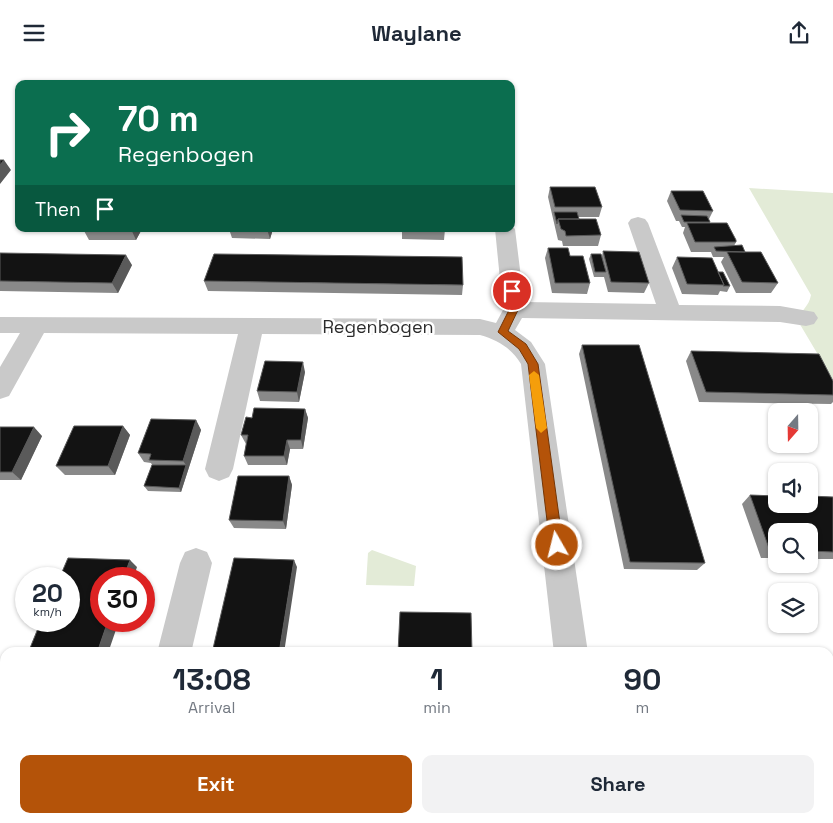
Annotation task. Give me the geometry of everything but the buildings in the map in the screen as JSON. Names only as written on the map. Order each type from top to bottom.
[{"type":"street","points":[[638,223],[670,312]]},
{"type":"street","points":[[503,332],[514,310],[505,232]]},
{"type":"street","points":[[514,310],[780,314],[806,318]]},
{"type":"street","name":"Regenbogen","points":[[0,325],[480,327],[503,332],[523,347],[533,364],[570,647]]},
{"type":"street","points":[[0,389],[37,325]]},
{"type":"street","points":[[219,469],[252,326]]},
{"type":"street","points":[[175,647],[196,563]]},
{"type":"green space","points":[[749,188],[833,193],[833,380],[798,321],[811,295]]},
{"type":"green space","points":[[372,550],[416,566],[414,586],[366,585],[368,553]]},
{"type":"slow traffic","points":[[534,375],[541,428]]},
{"type":"route","points":[[512,291],[514,310],[503,332],[523,347],[533,364],[557,545]]}]
